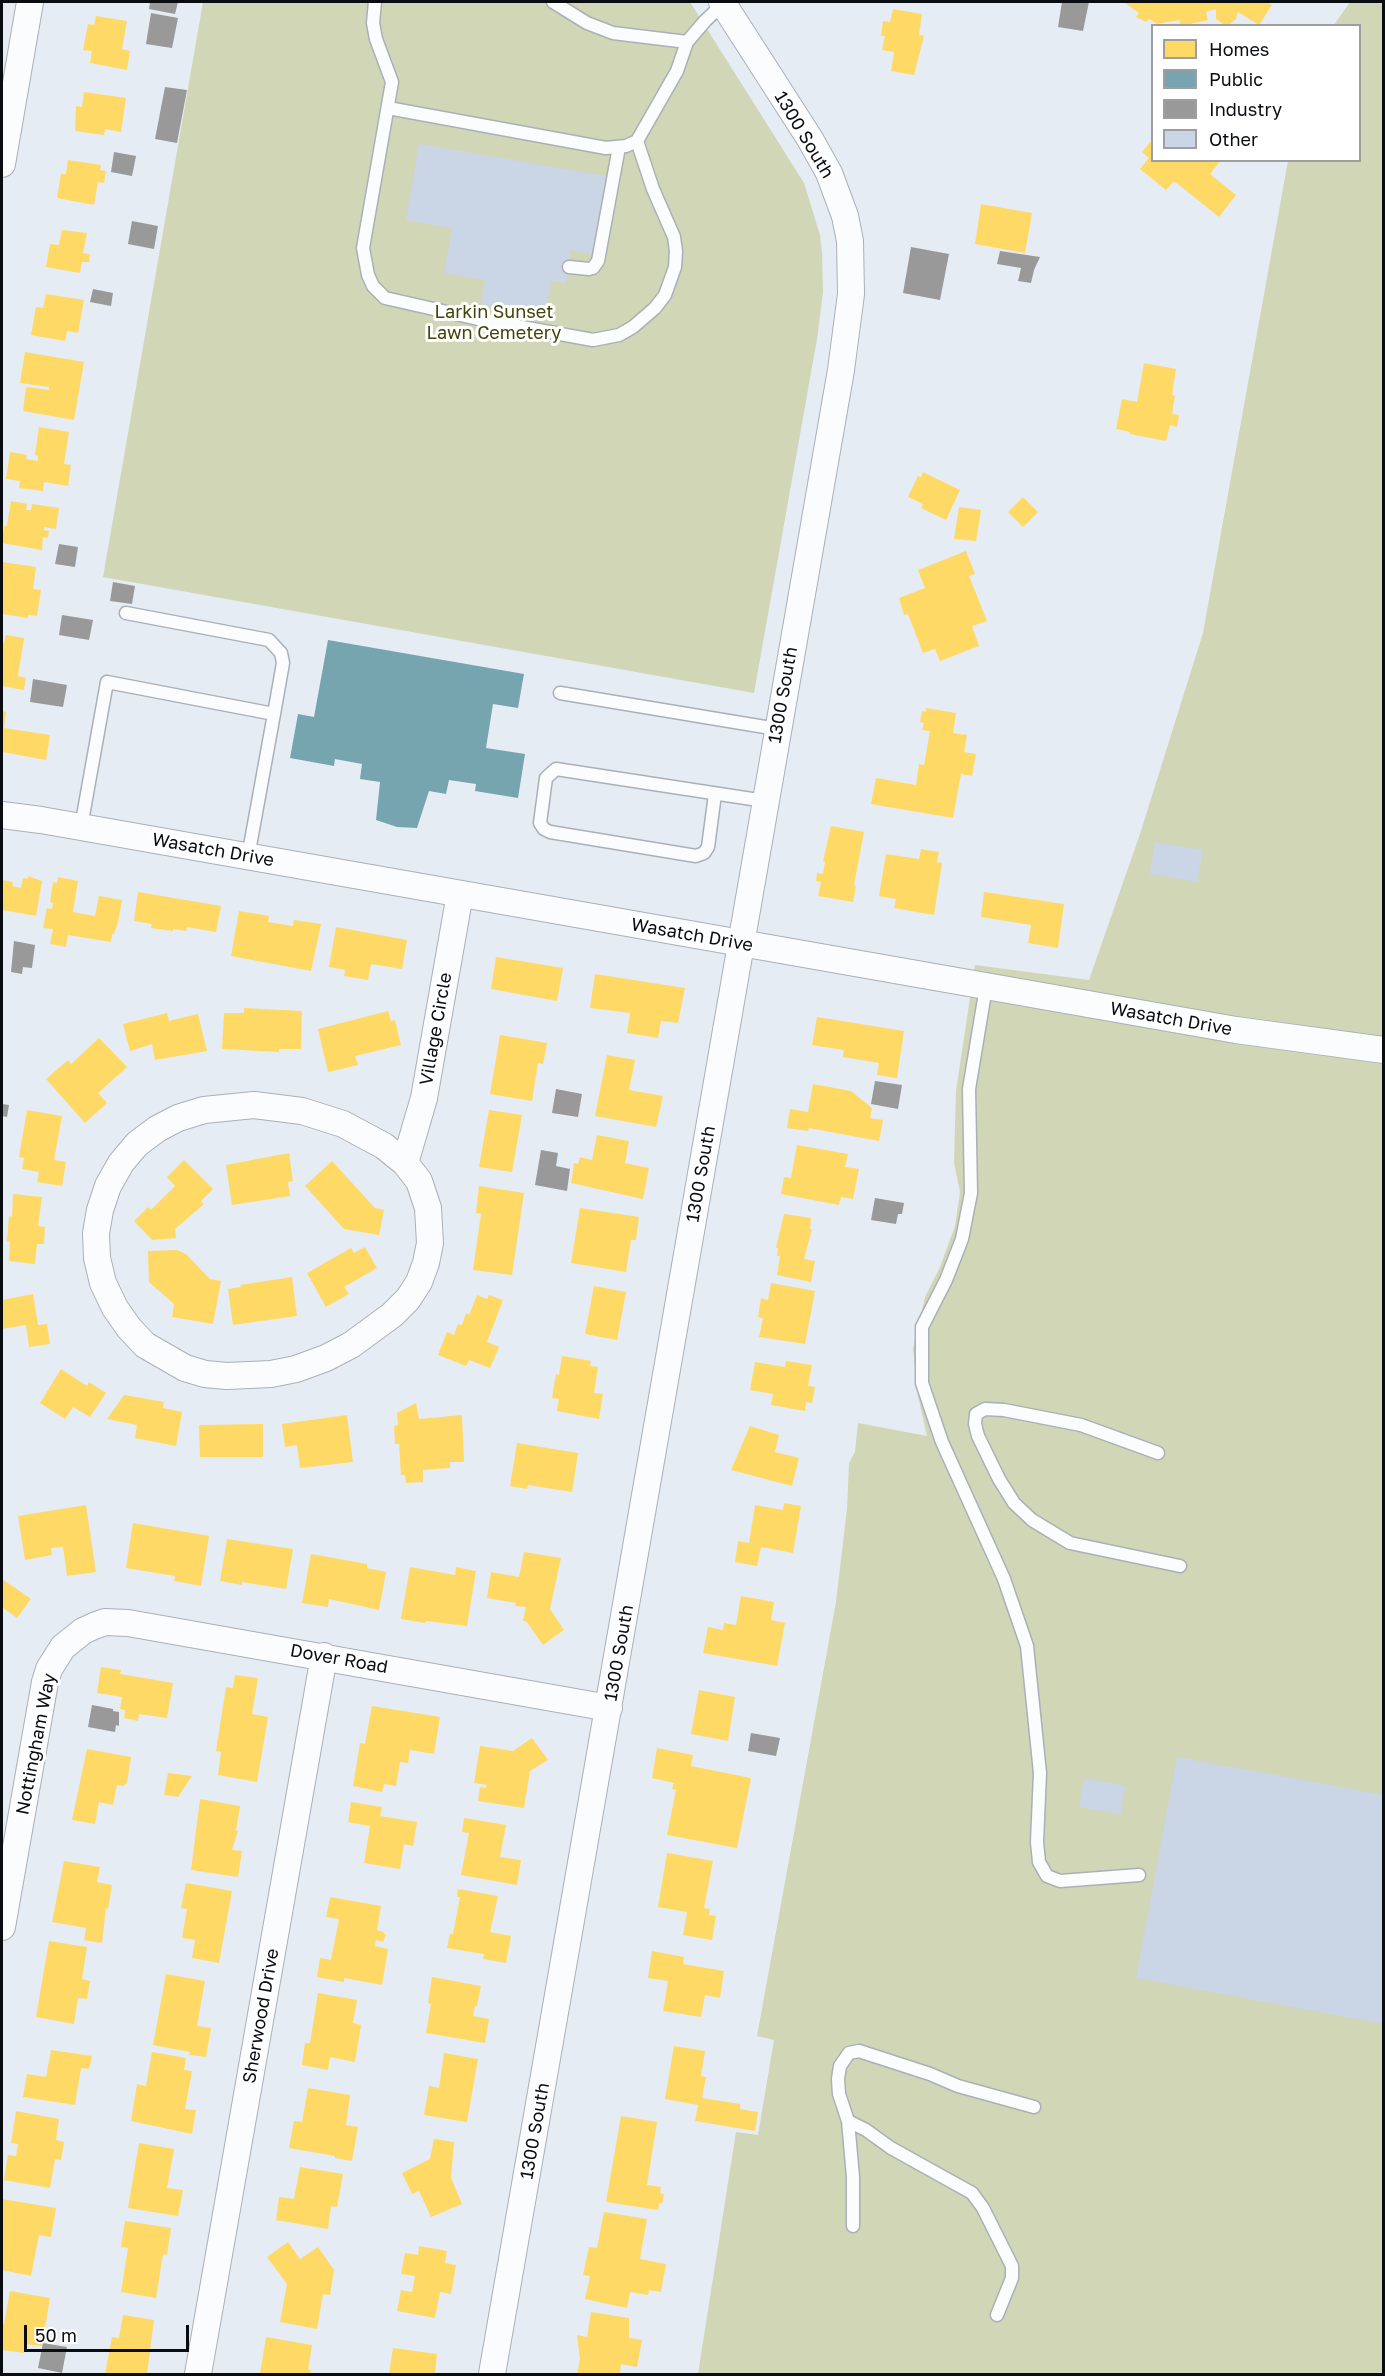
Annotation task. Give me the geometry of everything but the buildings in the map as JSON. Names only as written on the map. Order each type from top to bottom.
[{"type":"street","points":[[2,164],[30,2]]},
{"type":"street","name":"1300 South","points":[[492,2374],[852,294],[850,241],[838,194],[820,156],[723,3]]},
{"type":"street","name":"Wasatch Drive","points":[[2,815],[248,856],[1236,1030],[1383,1050]]},
{"type":"street","name":"Village Circle","points":[[405,1163],[424,1098],[460,894]]},
{"type":"street","points":[[230,1106],[278,1106],[343,1124],[384,1146],[405,1163],[419,1181],[428,1208],[430,1243],[419,1282],[408,1299],[392,1315],[351,1345],[326,1358],[296,1369],[249,1376],[205,1374],[185,1368],[145,1344],[129,1328],[115,1308],[103,1283],[97,1258],[96,1233],[100,1210],[108,1186],[121,1163],[137,1144],[157,1129],[178,1118],[204,1110],[230,1106]]},
{"type":"street","name":"Dover Road","points":[[72,1639],[94,1626],[116,1621],[609,1708]]},
{"type":"street","name":"Nottingham Way","points":[[2,1927],[6,1872],[45,1682],[55,1658],[72,1639]]},
{"type":"street","name":"Sherwood Drive","points":[[198,2374],[324,1656]]},
{"type":"lane","points":[[375,2],[373,23],[376,39],[392,82],[363,248],[368,274],[379,293],[393,301],[593,340],[619,335],[643,319],[665,294],[675,267],[674,237],[653,189],[637,141]]},
{"type":"lane","points":[[553,2],[587,23],[613,33],[687,42]]},
{"type":"lane","points":[[388,108],[606,148],[619,147],[637,141],[677,71],[687,42],[723,3]]},
{"type":"lane","points":[[569,267],[589,269],[593,268],[598,261],[619,147]]},
{"type":"lane","points":[[126,614],[269,640],[281,653],[283,663],[248,856]]},
{"type":"lane","points":[[81,827],[107,682],[274,714]]},
{"type":"lane","points":[[560,693],[777,729]]},
{"type":"lane","points":[[715,794],[708,847],[704,853],[696,856],[550,832],[540,823],[546,778],[556,769],[765,801]]},
{"type":"lane","points":[[986,987],[969,1089],[971,1192],[962,1239],[946,1280],[922,1327],[922,1383],[942,1442],[1004,1579],[1027,1646],[1040,1773],[1037,1842],[1039,1862],[1047,1876],[1060,1881],[1139,1875]]},
{"type":"lane","points":[[1158,1453],[1081,1425],[1004,1410],[985,1409],[976,1414],[975,1424],[978,1436],[999,1479],[1014,1503],[1032,1520],[1070,1543],[1180,1566]]},
{"type":"lane","points":[[853,2226],[853,2177],[848,2121],[839,2094],[840,2066],[849,2053],[859,2051],[930,2074],[958,2086],[1034,2107]]},
{"type":"lane","points":[[848,2121],[972,2193],[983,2208],[1012,2266],[1012,2278],[997,2315]]},
{"type":"green space","name":"Larkin Sunset Lawn Cemetery","points":[[203,2],[690,2],[804,183],[820,235],[822,253],[823,292],[817,339],[754,693],[103,577]]},
{"type":"green space","points":[[1350,2],[1383,2],[1383,2374],[698,2374],[736,2132],[758,2135],[774,2040],[757,2036],[836,1602],[847,1509],[849,1463],[855,1452],[858,1423],[927,1436],[918,1396],[913,1349],[925,1297],[940,1267],[955,1226],[960,1192],[954,1163],[956,1091],[975,965],[1089,980],[1140,834],[1203,633],[1288,162],[1361,162],[1361,24],[1335,24]]}]
